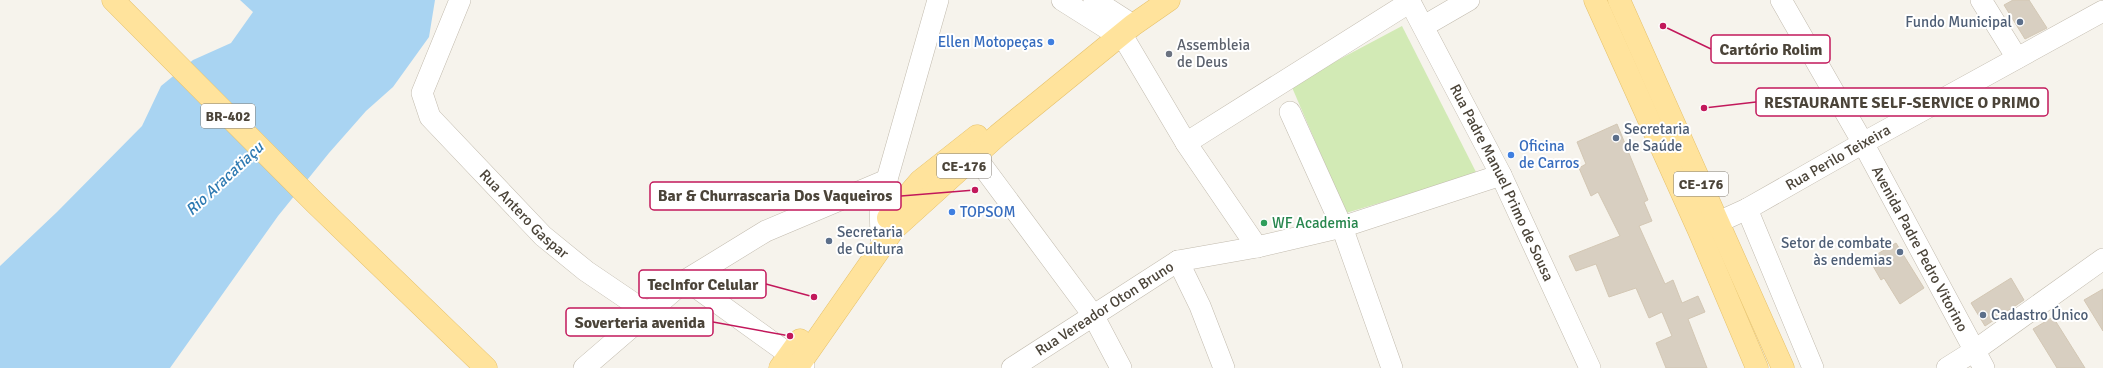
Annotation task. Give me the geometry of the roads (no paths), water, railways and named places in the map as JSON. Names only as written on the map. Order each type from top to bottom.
[{"type":"main road","name":"BR-402","points":[[113,0],[315,204],[486,368]]},
{"type":"main road","name":"CE-176","points":[[881,236],[894,229],[1122,27],[1146,0]]},
{"type":"main road","name":"CE-176","points":[[795,364],[920,181],[1122,27],[1169,0]]},
{"type":"main road","name":"CE-176","points":[[1595,0],[1699,231],[1757,368]]},
{"type":"main road","name":"CE-176","points":[[1618,0],[1783,368]]},
{"type":"street","name":"Rua Antero Gaspar","points":[[460,0],[422,93],[430,117],[543,236],[586,271],[648,313]]},
{"type":"street","points":[[881,236],[880,204],[938,0]]},
{"type":"street","points":[[1062,0],[1122,27]]},
{"type":"street","points":[[1094,0],[1122,27],[1186,143],[1257,247]]},
{"type":"street","points":[[1424,26],[1469,0]]},
{"type":"street","name":"Avenida Padre Pedro Vitorino","points":[[1781,0],[1863,143],[1979,360]]},
{"type":"street","points":[[1981,0],[2017,58]]},
{"type":"street","points":[[1186,143],[1409,1]]},
{"type":"street","name":"Rua Padre Manuel Primo de Sousa","points":[[1409,1],[1424,26],[1501,175],[1590,368]]},
{"type":"street","name":"Rua Perilo Teixeira","points":[[1699,231],[1747,209],[1863,143],[2103,12]]},
{"type":"street","points":[[1290,112],[1342,226],[1392,368]]},
{"type":"street","points":[[975,156],[1093,315],[1121,368]]},
{"type":"street","name":"Rua Vereador Oton Bruno","points":[[1012,368],[1178,261],[1257,247],[1342,226],[1501,175]]},
{"type":"street","points":[[584,368],[686,280],[766,231],[887,180]]},
{"type":"street","points":[[1747,209],[1813,368]]},
{"type":"street","points":[[1947,368],[1979,360],[2103,259]]},
{"type":"street","points":[[1178,261],[1200,306],[1224,368]]},
{"type":"street","points":[[686,280],[795,364]]},
{"type":"water","name":"Rio Aracatiaçu","points":[[240,0],[435,0],[429,37],[393,87],[366,111],[329,153],[278,216],[170,368],[0,368],[0,266],[57,212],[142,126],[161,86],[193,60],[231,43],[253,12]]},
{"type":"place","name":"Fundo Municipal","points":[[2020,22]]},
{"type":"place","name":"Cartório Rolim","points":[[1663,26]]},
{"type":"place","name":"Ellen Motopeças","points":[[1051,42]]},
{"type":"place","name":"Assembleia de Deus","points":[[1169,54]]},
{"type":"place","name":"RESTAURANTE SELF-SERVICE O PRIMO","points":[[1704,108]]},
{"type":"place","name":"Secretaria de Saúde","points":[[1616,138]]},
{"type":"place","name":"Oficina de Carros","points":[[1511,155]]},
{"type":"place","name":"Bar & Churrascaria Dos Vaqueiros","points":[[975,190]]},
{"type":"place","name":"TOPSOM","points":[[952,212]]},
{"type":"place","name":"WF Academia","points":[[1264,223]]},
{"type":"place","name":"Secretaria de Cultura","points":[[829,241]]},
{"type":"place","name":"Setor de combate às endemias","points":[[1900,252]]},
{"type":"place","name":"TecInfor Celular","points":[[814,297]]},
{"type":"place","name":"Cadastro Único","points":[[1983,315]]},
{"type":"place","name":"Soverteria avenida","points":[[790,336]]}]
